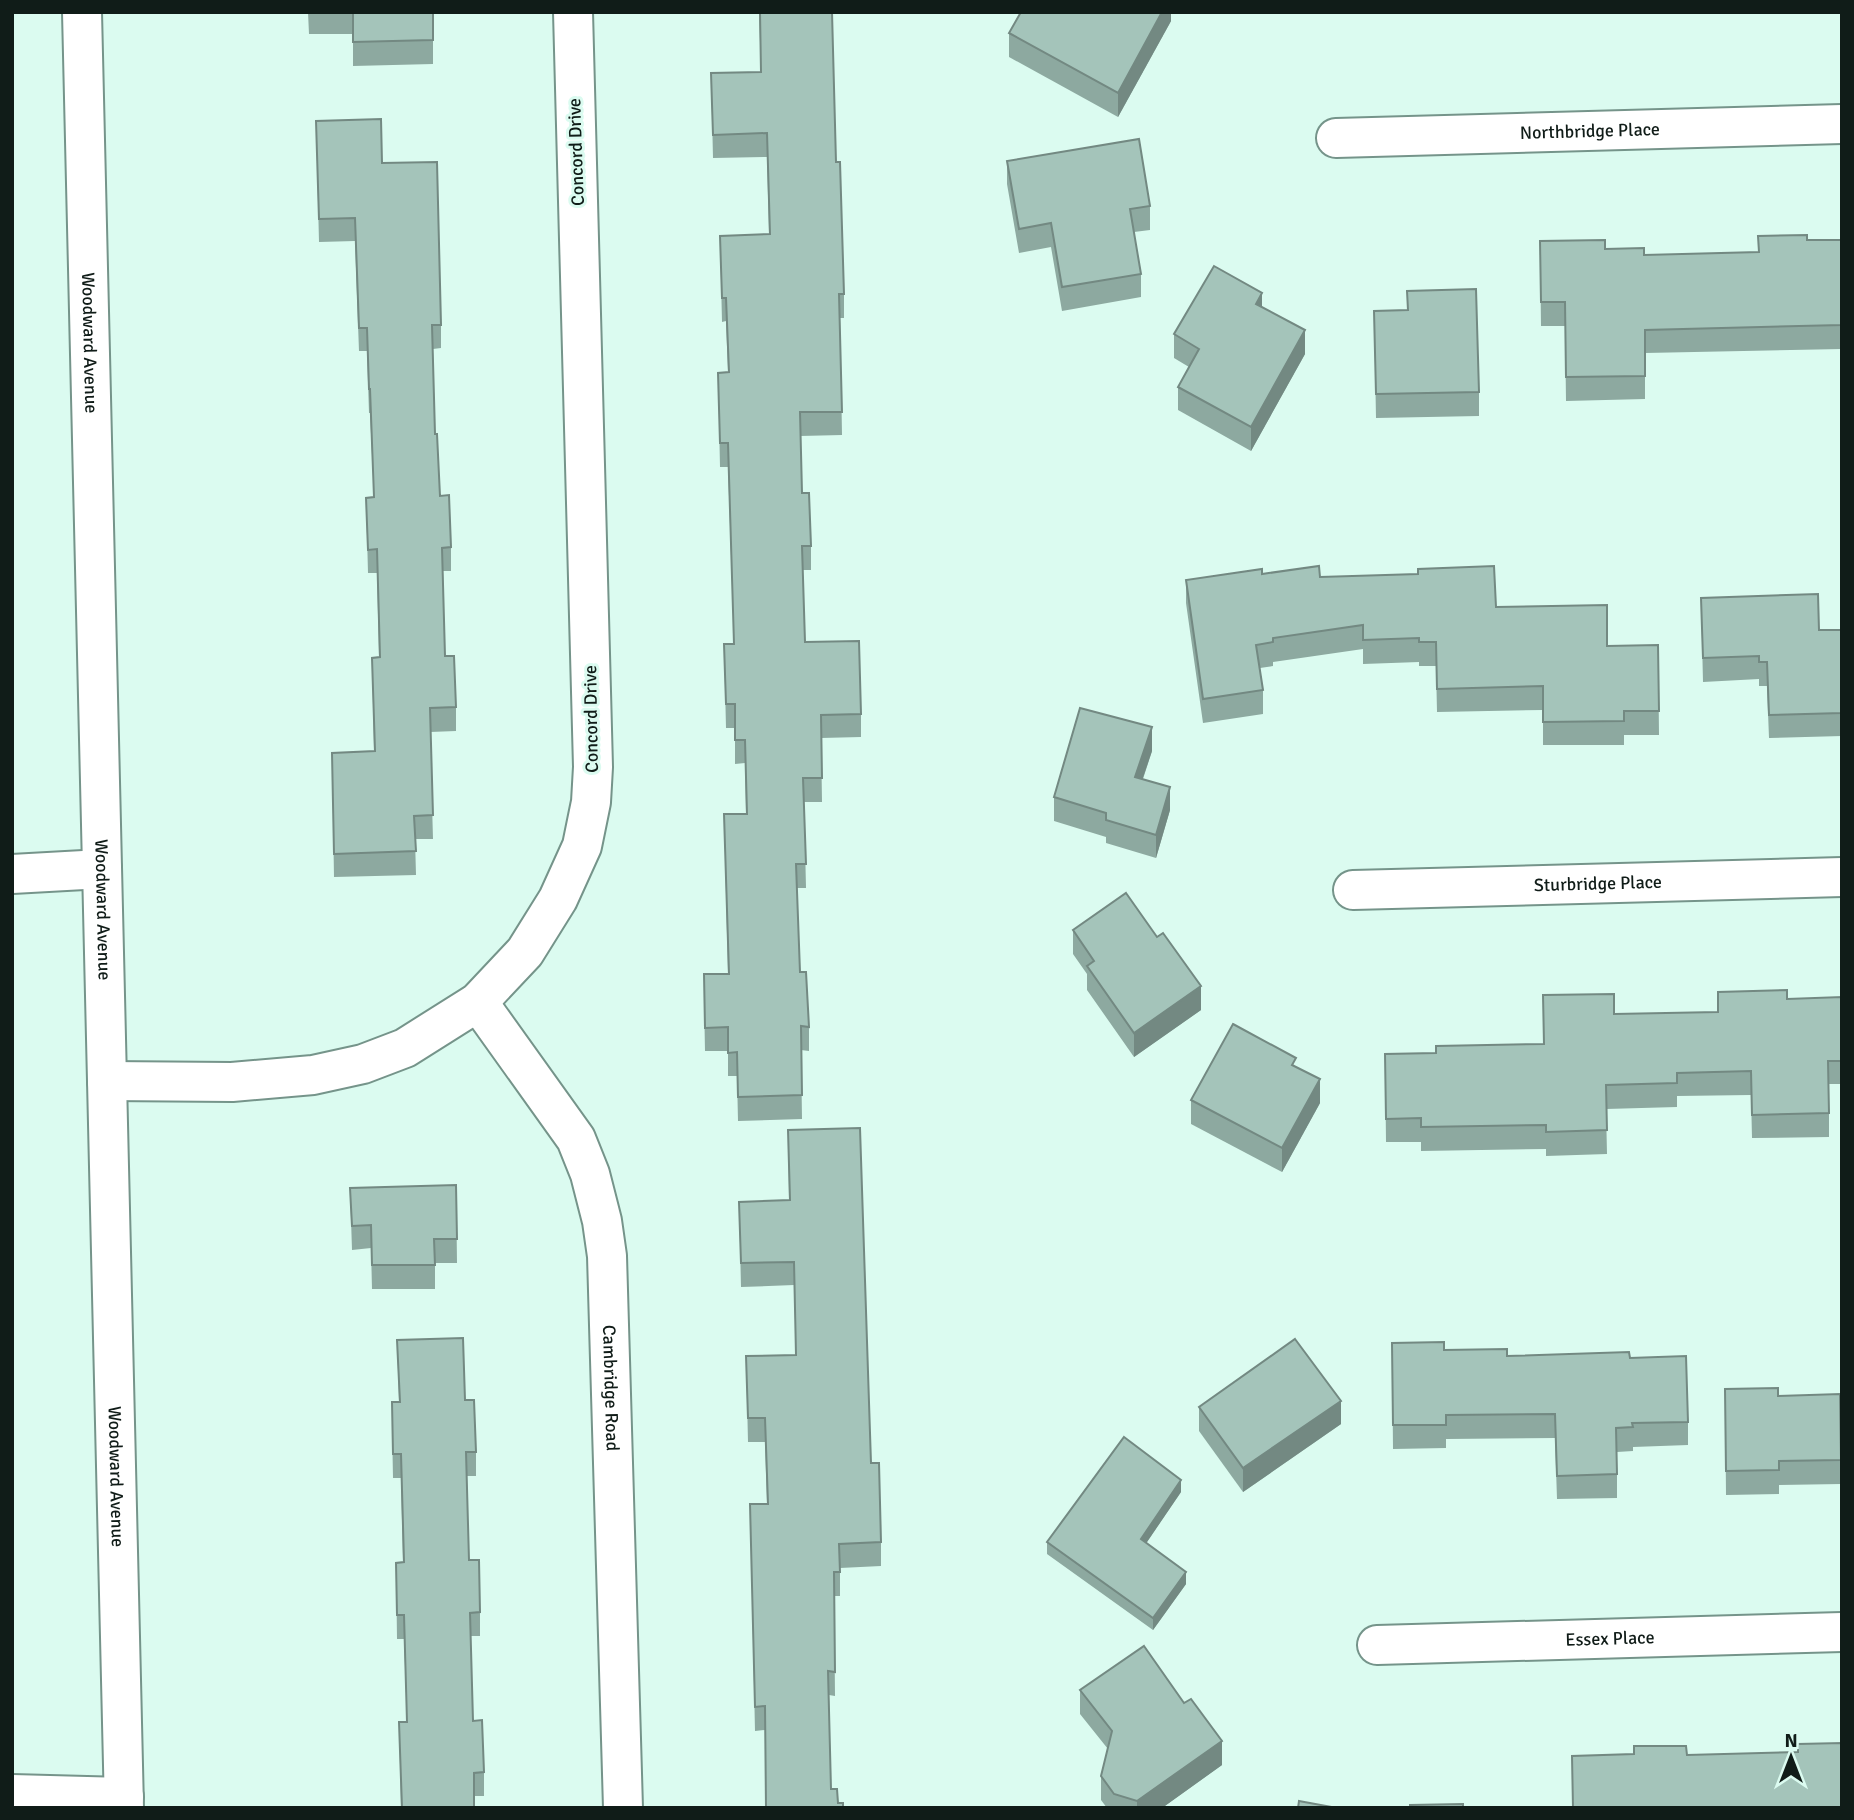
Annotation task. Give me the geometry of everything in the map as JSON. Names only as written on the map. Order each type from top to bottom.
[{"type":"street","name":"Woodward Avenue","points":[[82,12],[124,1802]]},
{"type":"street","name":"Concord Drive","points":[[107,1081],[232,1082],[313,1075],[363,1064],[405,1048],[478,1002],[525,952],[558,899],[583,846],[591,802],[593,767],[573,12]]},
{"type":"street","name":"Northbridge Place","points":[[1336,138],[1842,124]]},
{"type":"street","points":[[12,874],[102,869]]},
{"type":"street","name":"Sturbridge Place","points":[[1353,890],[1842,877]]},
{"type":"street","name":"Cambridge Road","points":[[478,1002],[576,1139],[590,1174],[603,1221],[607,1256],[623,1808]]},
{"type":"street","name":"Essex Place","points":[[1377,1645],[1842,1632]]},
{"type":"street","points":[[12,1794],[124,1802]]},
{"type":"building","points":[[353,12],[433,12],[433,40],[353,42]]},
{"type":"building","points":[[760,12],[832,12],[836,162],[840,162],[844,294],[839,294],[842,412],[800,412],[802,493],[809,493],[811,546],[802,546],[805,642],[859,641],[861,714],[821,715],[822,778],[803,778],[806,864],[796,864],[800,972],[806,972],[809,1027],[801,1026],[802,1095],[738,1097],[737,1052],[728,1053],[728,1027],[705,1028],[704,974],[729,974],[724,814],[747,814],[745,740],[735,740],[735,704],[726,704],[724,644],[734,644],[728,443],[720,443],[718,373],[729,372],[720,236],[770,234],[767,133],[713,135],[711,73],[761,72]]},
{"type":"building","points":[[1021,12],[1162,12],[1118,93],[1009,33]]},
{"type":"building","points":[[381,119],[382,163],[437,162],[441,325],[432,325],[435,434],[440,496],[449,495],[451,547],[442,548],[445,656],[454,656],[456,707],[430,708],[433,815],[414,816],[416,851],[334,854],[332,753],[375,751],[372,658],[380,657],[377,549],[368,550],[366,498],[374,497],[370,389],[367,328],[359,328],[355,218],[319,219],[316,121]]},
{"type":"building","points":[[1139,139],[1150,206],[1130,209],[1141,274],[1062,287],[1051,223],[1019,229],[1007,161]]},
{"type":"building","points":[[1807,235],[1807,240],[1842,240],[1842,325],[1645,330],[1645,376],[1566,377],[1565,302],[1541,302],[1540,241],[1605,240],[1605,249],[1644,248],[1644,255],[1759,252],[1758,236]]},
{"type":"building","points":[[1214,266],[1262,293],[1256,304],[1305,330],[1251,427],[1178,387],[1199,349],[1174,334]]},
{"type":"building","points":[[1476,289],[1479,392],[1376,394],[1374,311],[1408,310],[1407,291]]},
{"type":"building","points":[[1319,566],[1320,577],[1418,574],[1418,569],[1494,566],[1496,607],[1607,605],[1607,646],[1658,645],[1659,711],[1624,711],[1624,721],[1543,722],[1543,686],[1437,689],[1436,642],[1419,642],[1419,638],[1363,640],[1363,625],[1273,638],[1273,642],[1256,645],[1263,690],[1203,699],[1186,580],[1262,569],[1262,574]]},
{"type":"building","points":[[1818,594],[1819,630],[1842,630],[1842,713],[1769,715],[1767,662],[1759,662],[1759,656],[1703,658],[1701,598]]},
{"type":"building","points":[[1080,708],[1152,727],[1135,777],[1170,787],[1156,835],[1106,820],[1106,813],[1054,797]]},
{"type":"building","points":[[1126,893],[1157,937],[1163,933],[1201,986],[1134,1033],[1087,966],[1094,961],[1073,930]]},
{"type":"building","points":[[1787,990],[1787,999],[1842,997],[1842,1061],[1828,1061],[1829,1113],[1752,1115],[1751,1071],[1677,1073],[1677,1083],[1606,1085],[1607,1130],[1546,1132],[1546,1125],[1421,1127],[1421,1118],[1386,1119],[1385,1054],[1436,1053],[1436,1046],[1544,1044],[1543,995],[1614,994],[1614,1014],[1718,1012],[1718,992]]},
{"type":"building","points":[[1233,1024],[1296,1058],[1292,1065],[1320,1079],[1282,1148],[1191,1100]]},
{"type":"building","points":[[860,1128],[871,1463],[879,1463],[881,1542],[839,1544],[840,1572],[834,1572],[835,1672],[828,1671],[831,1789],[837,1789],[838,1803],[843,1803],[843,1808],[766,1808],[765,1706],[755,1707],[750,1504],[768,1504],[765,1418],[748,1418],[746,1356],[796,1355],[794,1262],[741,1263],[739,1202],[790,1200],[788,1130]]},
{"type":"building","points":[[456,1185],[457,1239],[434,1239],[435,1265],[372,1265],[371,1225],[352,1226],[350,1188]]},
{"type":"building","points":[[463,1338],[465,1400],[474,1400],[476,1452],[466,1452],[469,1560],[479,1560],[480,1612],[470,1613],[473,1721],[482,1720],[484,1772],[474,1773],[474,1808],[402,1808],[399,1722],[407,1722],[404,1615],[397,1615],[396,1563],[404,1562],[401,1454],[393,1454],[392,1402],[400,1402],[397,1340]]},
{"type":"building","points":[[1295,1339],[1341,1401],[1243,1468],[1199,1407]]},
{"type":"building","points":[[1444,1342],[1444,1350],[1507,1349],[1507,1356],[1629,1352],[1630,1358],[1686,1356],[1688,1422],[1632,1423],[1633,1427],[1616,1428],[1617,1474],[1557,1476],[1555,1414],[1446,1415],[1446,1425],[1393,1425],[1392,1343]]},
{"type":"building","points":[[1778,1388],[1778,1396],[1840,1394],[1841,1460],[1779,1461],[1779,1470],[1726,1471],[1725,1389]]},
{"type":"building","points":[[1124,1437],[1181,1480],[1141,1539],[1186,1572],[1153,1618],[1047,1542]]},
{"type":"building","points":[[1144,1646],[1184,1703],[1191,1699],[1222,1741],[1137,1801],[1114,1794],[1101,1776],[1112,1731],[1080,1690]]},
{"type":"building","points":[[1842,1743],[1842,1808],[1573,1808],[1572,1756],[1634,1754],[1634,1746],[1686,1746],[1687,1755],[1798,1752],[1798,1744]]},
{"type":"building","points":[[1299,1801],[1337,1808],[1298,1808]]},
{"type":"building","points":[[1463,1804],[1463,1808],[1410,1808],[1410,1805]]}]
